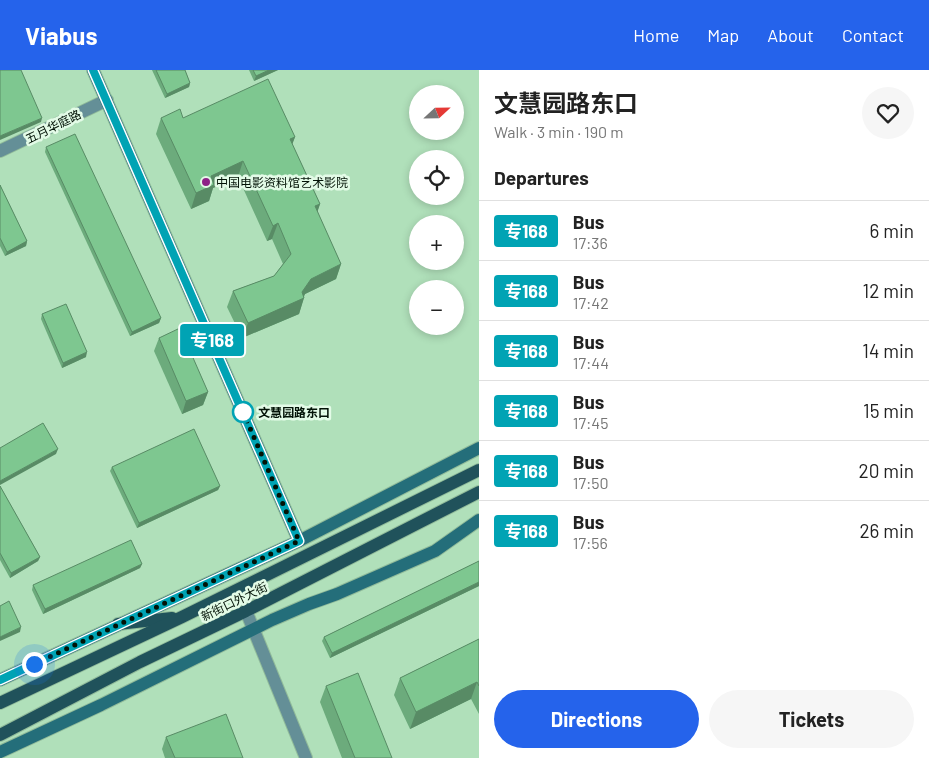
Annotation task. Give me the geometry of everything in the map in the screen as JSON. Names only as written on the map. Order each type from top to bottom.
[{"type":"main road","name":"新街口外大街","points":[[0,703],[182,617],[479,470]]},
{"type":"main road","name":"新街口外大街","points":[[0,734],[479,492]]},
{"type":"main road","points":[[118,624],[182,617]]},
{"type":"street","points":[[93,70],[299,541]]},
{"type":"street","name":"五月华庭路","points":[[0,151],[106,100]]},
{"type":"street","points":[[0,680],[299,541],[479,448]]},
{"type":"street","points":[[0,752],[309,604],[435,552],[479,520]]},
{"type":"street","points":[[246,611],[306,758]]},
{"type":"building","points":[[0,70],[21,70],[42,118],[0,136]]},
{"type":"building","points":[[156,70],[185,70],[190,83],[167,94]]},
{"type":"building","points":[[253,70],[269,70],[256,76]]},
{"type":"building","points":[[268,79],[295,137],[290,139],[320,204],[315,206],[341,264],[311,279],[302,292],[304,298],[248,323],[233,291],[274,276],[291,254],[278,223],[273,226],[243,161],[211,176],[214,185],[196,193],[161,118],[180,109],[183,118]]},
{"type":"building","points":[[75,134],[161,318],[132,332],[46,147]]},
{"type":"building","points":[[0,185],[27,241],[7,252],[0,238]]},
{"type":"building","points":[[66,304],[87,352],[63,363],[42,314]]},
{"type":"building","points":[[180,328],[208,392],[186,401],[159,338]]},
{"type":"building","points":[[43,423],[58,449],[0,481],[0,448]]},
{"type":"building","points":[[194,429],[220,486],[139,523],[112,467]]},
{"type":"building","points":[[0,486],[40,557],[11,573],[0,553]]},
{"type":"building","points":[[131,540],[142,564],[45,609],[33,585]]},
{"type":"building","points":[[479,561],[479,582],[332,653],[324,637]]},
{"type":"building","points":[[9,601],[21,627],[0,637],[0,606]]},
{"type":"building","points":[[479,639],[479,686],[477,682],[416,712],[400,678]]},
{"type":"building","points":[[358,673],[392,758],[355,758],[326,686]]},
{"type":"building","points":[[226,714],[243,758],[175,758],[166,737]]},
{"type":"bus line","name":"专168","points":[[0,680],[299,541],[93,70]]},
{"type":"place","name":"中国电影资料馆艺术影院","points":[[206,182]]},
{"type":"place","name":"文慧园路东口","points":[[243,412]]},
{"type":"route","points":[[34,664],[299,541],[243,412]]}]
